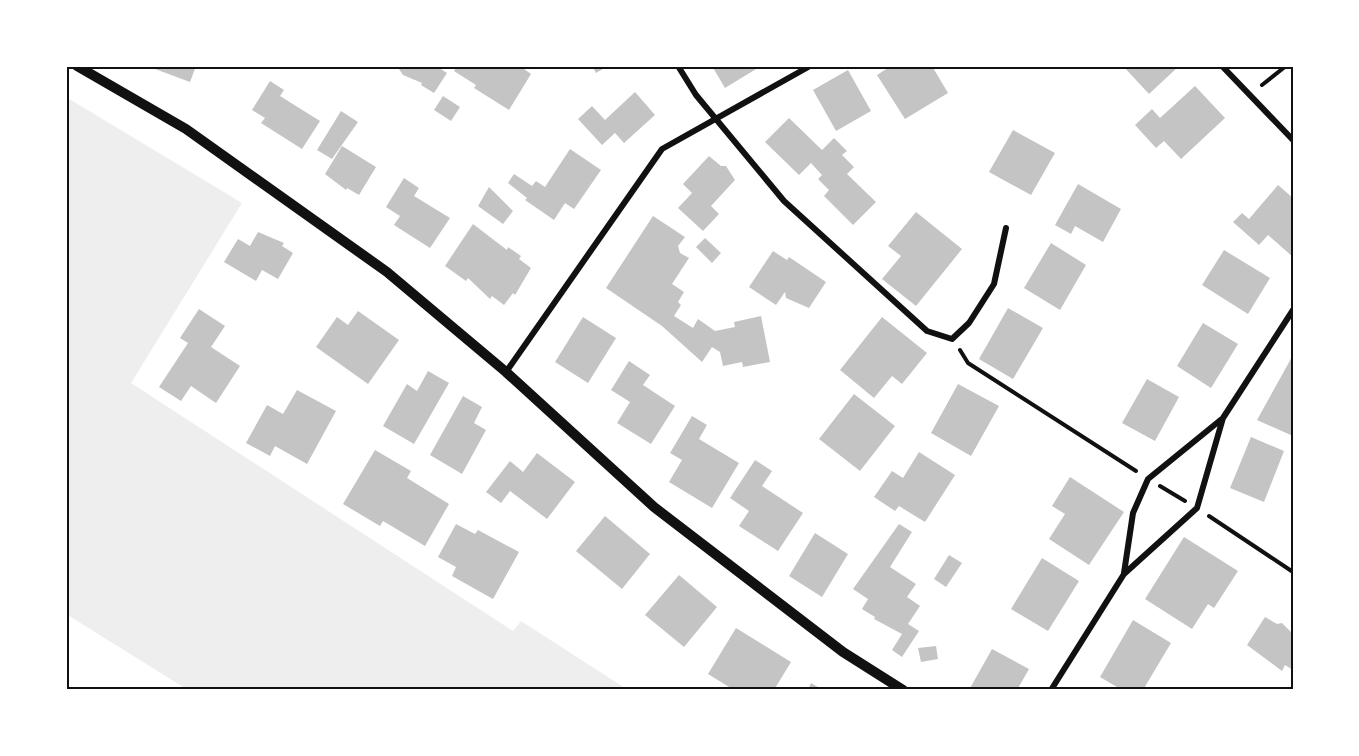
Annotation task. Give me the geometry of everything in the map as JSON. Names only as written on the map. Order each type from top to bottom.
[{"type":"street","points":[[77,66],[186,129],[359,252],[506,372],[654,507],[843,652],[903,690]]},
{"type":"street","points":[[678,66],[696,95],[784,201],[927,331],[952,339],[969,323],[994,284],[1006,228]]},
{"type":"street","points":[[506,372],[662,149],[810,66]]},
{"type":"street","points":[[1222,66],[1293,140]]},
{"type":"street","points":[[1124,574],[1133,513],[1148,479],[1222,418],[1293,310]]},
{"type":"street","points":[[1051,690],[1124,574],[1197,508],[1222,418]]},
{"type":"path","points":[[1250,95],[1286,66]]},
{"type":"path","points":[[952,339],[968,363],[1197,508],[1293,572]]},
{"type":"shaded area","points":[[66,97],[242,203],[131,383],[513,631],[521,621],[628,690],[188,690],[66,614]]},
{"type":"building","points":[[147,66],[196,66],[190,82]]},
{"type":"building","points":[[397,66],[436,66],[447,73],[434,93],[421,85],[422,83],[403,75]]},
{"type":"building","points":[[457,66],[520,66],[531,74],[509,110],[474,88],[476,85],[454,71]]},
{"type":"building","points":[[592,66],[608,66],[596,73]]},
{"type":"building","points":[[712,66],[761,66],[725,88]]},
{"type":"building","points":[[891,66],[932,66],[948,93],[905,119],[877,75]]},
{"type":"building","points":[[1123,66],[1179,66],[1149,94]]},
{"type":"building","points":[[848,70],[871,111],[836,131],[813,90]]},
{"type":"building","points":[[270,81],[284,90],[280,96],[320,121],[302,149],[261,123],[265,118],[252,110]]},
{"type":"building","points":[[1195,86],[1225,118],[1181,159],[1164,141],[1156,148],[1135,125],[1152,109],[1160,118]]},
{"type":"building","points":[[635,92],[655,115],[624,143],[615,133],[602,145],[578,119],[592,106],[605,120]]},
{"type":"building","points":[[443,96],[460,107],[451,121],[434,110]]},
{"type":"building","points":[[341,111],[358,122],[332,159],[317,150]]},
{"type":"building","points":[[789,118],[822,150],[834,138],[847,151],[842,155],[854,167],[847,174],[876,202],[853,225],[824,196],[829,190],[818,179],[822,175],[811,163],[799,175],[765,142]]},
{"type":"building","points":[[1013,130],[1055,153],[1031,195],[989,172]]},
{"type":"building","points":[[342,146],[376,167],[359,195],[347,188],[346,190],[325,174]]},
{"type":"building","points":[[570,149],[601,170],[574,209],[565,203],[554,220],[525,200],[527,198],[508,183],[514,174],[532,186],[536,181],[545,187]]},
{"type":"building","points":[[709,156],[721,166],[726,166],[735,180],[711,206],[719,214],[703,231],[678,208],[692,193],[683,184]]},
{"type":"building","points":[[404,178],[419,188],[414,196],[450,218],[430,248],[394,225],[400,216],[386,207]]},
{"type":"building","points":[[1078,184],[1121,209],[1103,242],[1075,226],[1071,234],[1055,225]]},
{"type":"building","points":[[1278,185],[1293,198],[1293,257],[1268,235],[1259,245],[1233,222],[1242,213],[1249,219]]},
{"type":"building","points":[[489,187],[513,211],[503,224],[478,206]]},
{"type":"building","points":[[916,212],[962,249],[916,306],[882,279],[901,256],[888,246]]},
{"type":"building","points":[[653,216],[685,237],[678,246],[680,253],[689,258],[672,284],[684,292],[678,302],[681,305],[674,316],[693,328],[698,319],[715,331],[735,327],[734,322],[761,316],[770,362],[743,367],[742,362],[723,366],[720,352],[712,347],[702,362],[662,326],[606,288]]},
{"type":"building","points":[[473,224],[507,250],[508,247],[521,256],[519,259],[531,268],[515,295],[513,293],[504,305],[492,296],[490,299],[468,278],[466,281],[445,266]]},
{"type":"building","points":[[258,232],[284,243],[282,246],[293,253],[278,279],[262,270],[256,281],[224,262],[238,239],[250,246]]},
{"type":"building","points":[[705,238],[721,253],[712,263],[696,247]]},
{"type":"building","points":[[1051,243],[1086,265],[1060,310],[1024,288]]},
{"type":"building","points":[[1224,250],[1270,278],[1248,314],[1202,285]]},
{"type":"building","points":[[773,251],[787,260],[789,257],[826,282],[809,308],[786,298],[785,292],[776,305],[749,287]]},
{"type":"building","points":[[1008,308],[1043,328],[1013,379],[979,359]]},
{"type":"building","points":[[199,309],[225,326],[211,347],[240,366],[216,403],[191,386],[181,401],[159,387],[188,343],[180,338]]},
{"type":"building","points":[[358,311],[399,340],[368,384],[316,347],[337,317],[348,325]]},
{"type":"building","points":[[583,317],[616,338],[588,383],[555,362]]},
{"type":"building","points":[[882,317],[927,353],[902,384],[892,376],[874,398],[840,370]]},
{"type":"building","points":[[1203,323],[1238,344],[1211,388],[1177,366]]},
{"type":"building","points":[[1293,355],[1293,436],[1257,420]]},
{"type":"building","points":[[629,361],[650,375],[643,385],[675,406],[651,444],[617,423],[630,402],[611,390]]},
{"type":"building","points":[[428,371],[449,383],[414,444],[383,426],[407,384],[417,391]]},
{"type":"building","points":[[1147,379],[1179,397],[1155,441],[1122,423]]},
{"type":"building","points":[[958,384],[999,406],[971,456],[931,433]]},
{"type":"building","points":[[297,390],[336,411],[307,464],[275,446],[270,456],[246,443],[267,405],[283,414]]},
{"type":"building","points":[[854,394],[895,426],[860,471],[819,439]]},
{"type":"building","points":[[463,396],[482,407],[474,423],[486,430],[462,474],[430,455]]},
{"type":"building","points":[[692,416],[707,425],[699,439],[739,463],[712,508],[669,482],[682,460],[670,453]]},
{"type":"building","points":[[1251,437],[1284,451],[1264,502],[1230,488]]},
{"type":"building","points":[[375,450],[411,471],[407,478],[449,504],[425,546],[383,521],[380,526],[343,504]]},
{"type":"building","points":[[919,452],[955,475],[925,522],[899,506],[895,511],[874,497],[892,471],[903,478]]},
{"type":"building","points":[[537,453],[575,482],[547,519],[510,491],[501,503],[486,492],[510,461],[523,472]]},
{"type":"building","points":[[755,460],[772,471],[762,486],[803,513],[778,551],[739,526],[749,511],[730,498]]},
{"type":"building","points":[[1070,477],[1124,512],[1089,565],[1049,539],[1065,514],[1052,506]]},
{"type":"building","points":[[605,516],[650,554],[622,589],[576,551]]},
{"type":"building","points":[[456,524],[475,534],[478,530],[519,552],[493,599],[452,576],[456,567],[438,557]]},
{"type":"building","points":[[899,524],[912,532],[890,567],[916,584],[907,597],[920,606],[908,624],[919,631],[902,657],[892,650],[902,634],[874,619],[875,617],[862,609],[868,599],[853,589]]},
{"type":"building","points":[[815,533],[848,554],[822,597],[789,576]]},
{"type":"building","points":[[1184,537],[1238,571],[1214,608],[1208,604],[1192,629],[1145,599]]},
{"type":"building","points":[[949,555],[962,563],[946,587],[934,579]]},
{"type":"building","points":[[1042,558],[1079,581],[1048,631],[1011,609]]},
{"type":"building","points":[[679,575],[717,607],[684,647],[645,615]]},
{"type":"building","points":[[1265,617],[1277,624],[1282,623],[1293,634],[1293,670],[1285,665],[1282,671],[1247,645]]},
{"type":"building","points":[[1133,620],[1171,643],[1143,690],[1122,690],[1100,677]]},
{"type":"building","points":[[736,628],[791,662],[774,690],[734,690],[708,674]]},
{"type":"building","points":[[936,646],[938,659],[921,662],[918,648]]},
{"type":"building","points":[[992,649],[1029,669],[1017,690],[969,690]]},
{"type":"building","points":[[811,683],[823,690],[808,690]]}]
